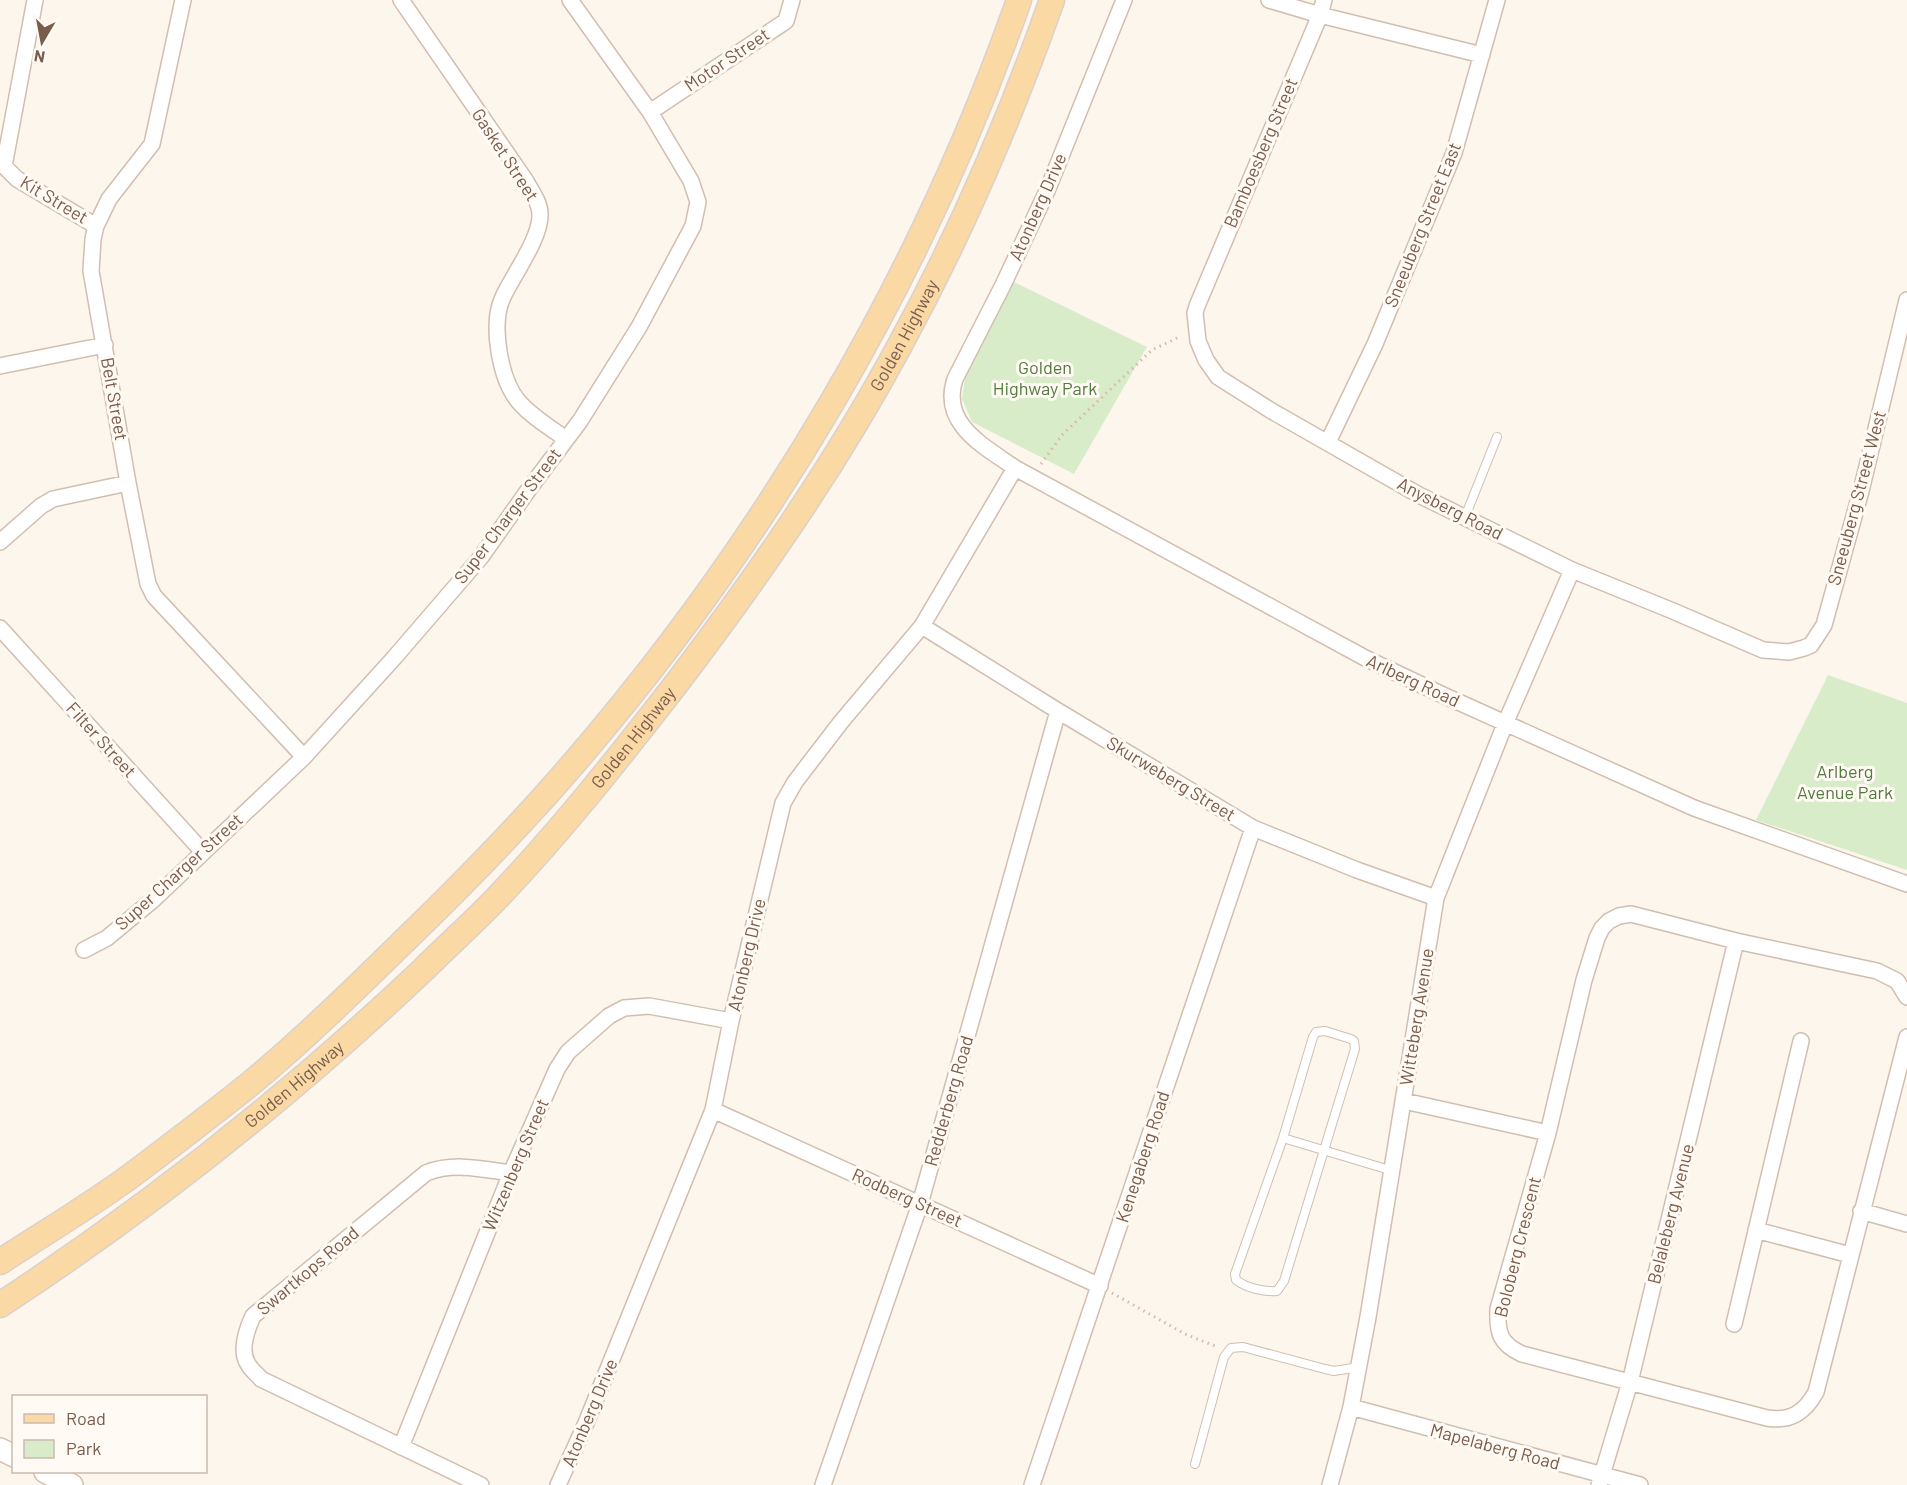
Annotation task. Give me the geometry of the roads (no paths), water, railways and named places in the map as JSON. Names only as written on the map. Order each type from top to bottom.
[{"type":"main road","name":"Golden Highway","points":[[0,1262],[129,1177],[252,1082],[346,997],[450,897],[573,765],[612,717],[702,602],[768,506],[854,365],[902,275],[942,191],[1019,0]]},
{"type":"main road","name":"Golden Highway","points":[[0,1305],[59,1266],[169,1186],[274,1103],[382,1008],[496,899],[586,799],[733,609],[788,530],[875,390],[949,249],[987,167],[1052,0]]},
{"type":"street","name":"Kit Street","points":[[35,0],[4,166],[17,179],[96,226]]},
{"type":"street","name":"Belt Street","points":[[183,0],[152,144],[109,200],[96,226],[91,271],[148,584],[154,596],[304,757]]},
{"type":"street","name":"Gasket Street","points":[[400,0],[526,181],[537,202],[540,213],[539,224],[502,298],[497,314],[497,331],[504,369],[517,400],[532,416],[566,439]]},
{"type":"street","name":"Motor Street","points":[[650,112],[786,21],[792,0]]},
{"type":"street","name":"Atonberg Drive","points":[[955,412],[952,395],[955,379],[1004,285],[1047,191],[1124,0]]},
{"type":"street","points":[[1269,0],[1322,7],[1482,55]]},
{"type":"street","name":"Sneeuberg Street East","points":[[1328,442],[1375,344],[1449,164],[1497,0]]},
{"type":"street","name":"Super Charger Street","points":[[84,950],[107,938],[153,900],[304,757],[481,557],[580,421],[639,327],[693,226],[698,202],[691,181],[650,112],[572,1]]},
{"type":"street","name":"Bamboesberg Street","points":[[1197,306],[1322,7]]},
{"type":"street","name":"Sneeuberg Street West","points":[[1763,650],[1789,652],[1804,648],[1811,645],[1824,625],[1861,491],[1907,300]]},
{"type":"street","name":"Anysberg Road","points":[[1197,306],[1196,329],[1201,350],[1218,377],[1270,410],[1419,495],[1572,570],[1763,650]]},
{"type":"street","points":[[0,366],[105,345]]},
{"type":"street","name":"Arlberg Road","points":[[955,412],[965,430],[980,444],[1015,468],[1367,659],[1505,724],[1694,808],[1907,884]]},
{"type":"street","name":"Atonberg Drive","points":[[558,1485],[595,1401],[713,1110],[731,1021],[783,803],[795,782],[842,722],[922,626],[1015,468]]},
{"type":"street","points":[[0,542],[41,506],[53,499],[128,483]]},
{"type":"street","name":"Witteberg Avenue","points":[[1330,1485],[1359,1367],[1436,898],[1505,724],[1572,570]]},
{"type":"street","name":"Skurweberg Street","points":[[922,626],[1253,828],[1357,870],[1436,898]]},
{"type":"street","name":"Filter Street","points":[[0,628],[203,852]]},
{"type":"street","name":"Redderberg Road","points":[[823,1485],[920,1204],[1058,711]]},
{"type":"street","name":"Kenegaberg Road","points":[[1032,1485],[1253,828]]},
{"type":"street","name":"Boloberg Crescent","points":[[1907,997],[1897,981],[1877,971],[1736,941],[1631,914],[1619,915],[1609,921],[1597,938],[1584,980],[1548,1133],[1498,1310],[1499,1331],[1507,1345],[1522,1354],[1767,1418],[1783,1419],[1800,1413],[1816,1392],[1907,1037]]},
{"type":"street","name":"Belaleberg Avenue","points":[[1600,1480],[1630,1382],[1736,941]]},
{"type":"street","name":"Witzenberg Street","points":[[401,1447],[511,1173],[562,1060],[609,1016],[624,1008],[649,1006],[731,1021]]},
{"type":"street","points":[[1734,1324],[1801,1041]]},
{"type":"street","points":[[1404,1101],[1548,1133]]},
{"type":"street","name":"Rodberg Street","points":[[713,1110],[1100,1286]]},
{"type":"street","name":"Swartkops Road","points":[[481,1485],[261,1379],[248,1365],[245,1356],[245,1341],[253,1316],[426,1173],[438,1168],[452,1167],[511,1173]]},
{"type":"street","points":[[1861,1210],[1907,1224]]},
{"type":"street","points":[[1756,1230],[1850,1255]]},
{"type":"street","name":"Mapelaberg Road","points":[[1351,1407],[1600,1480],[1640,1485]]},
{"type":"street","points":[[47,1473],[72,1485]]},
{"type":"lane","points":[[1465,517],[1497,437]]},
{"type":"lane","points":[[1316,1032],[1325,1032],[1354,1041],[1354,1049],[1284,1281],[1277,1291],[1258,1290],[1238,1282],[1235,1274],[1283,1138],[1316,1032]]},
{"type":"lane","points":[[1283,1138],[1392,1171]]},
{"type":"lane","points":[[1194,1464],[1224,1358],[1231,1348],[1243,1347],[1334,1371],[1359,1367]]},
{"type":"park label","name":"Golden Highway Park","points":[[1045,378]]},
{"type":"park label","name":"Arlberg Avenue Park","points":[[1845,782]]}]
